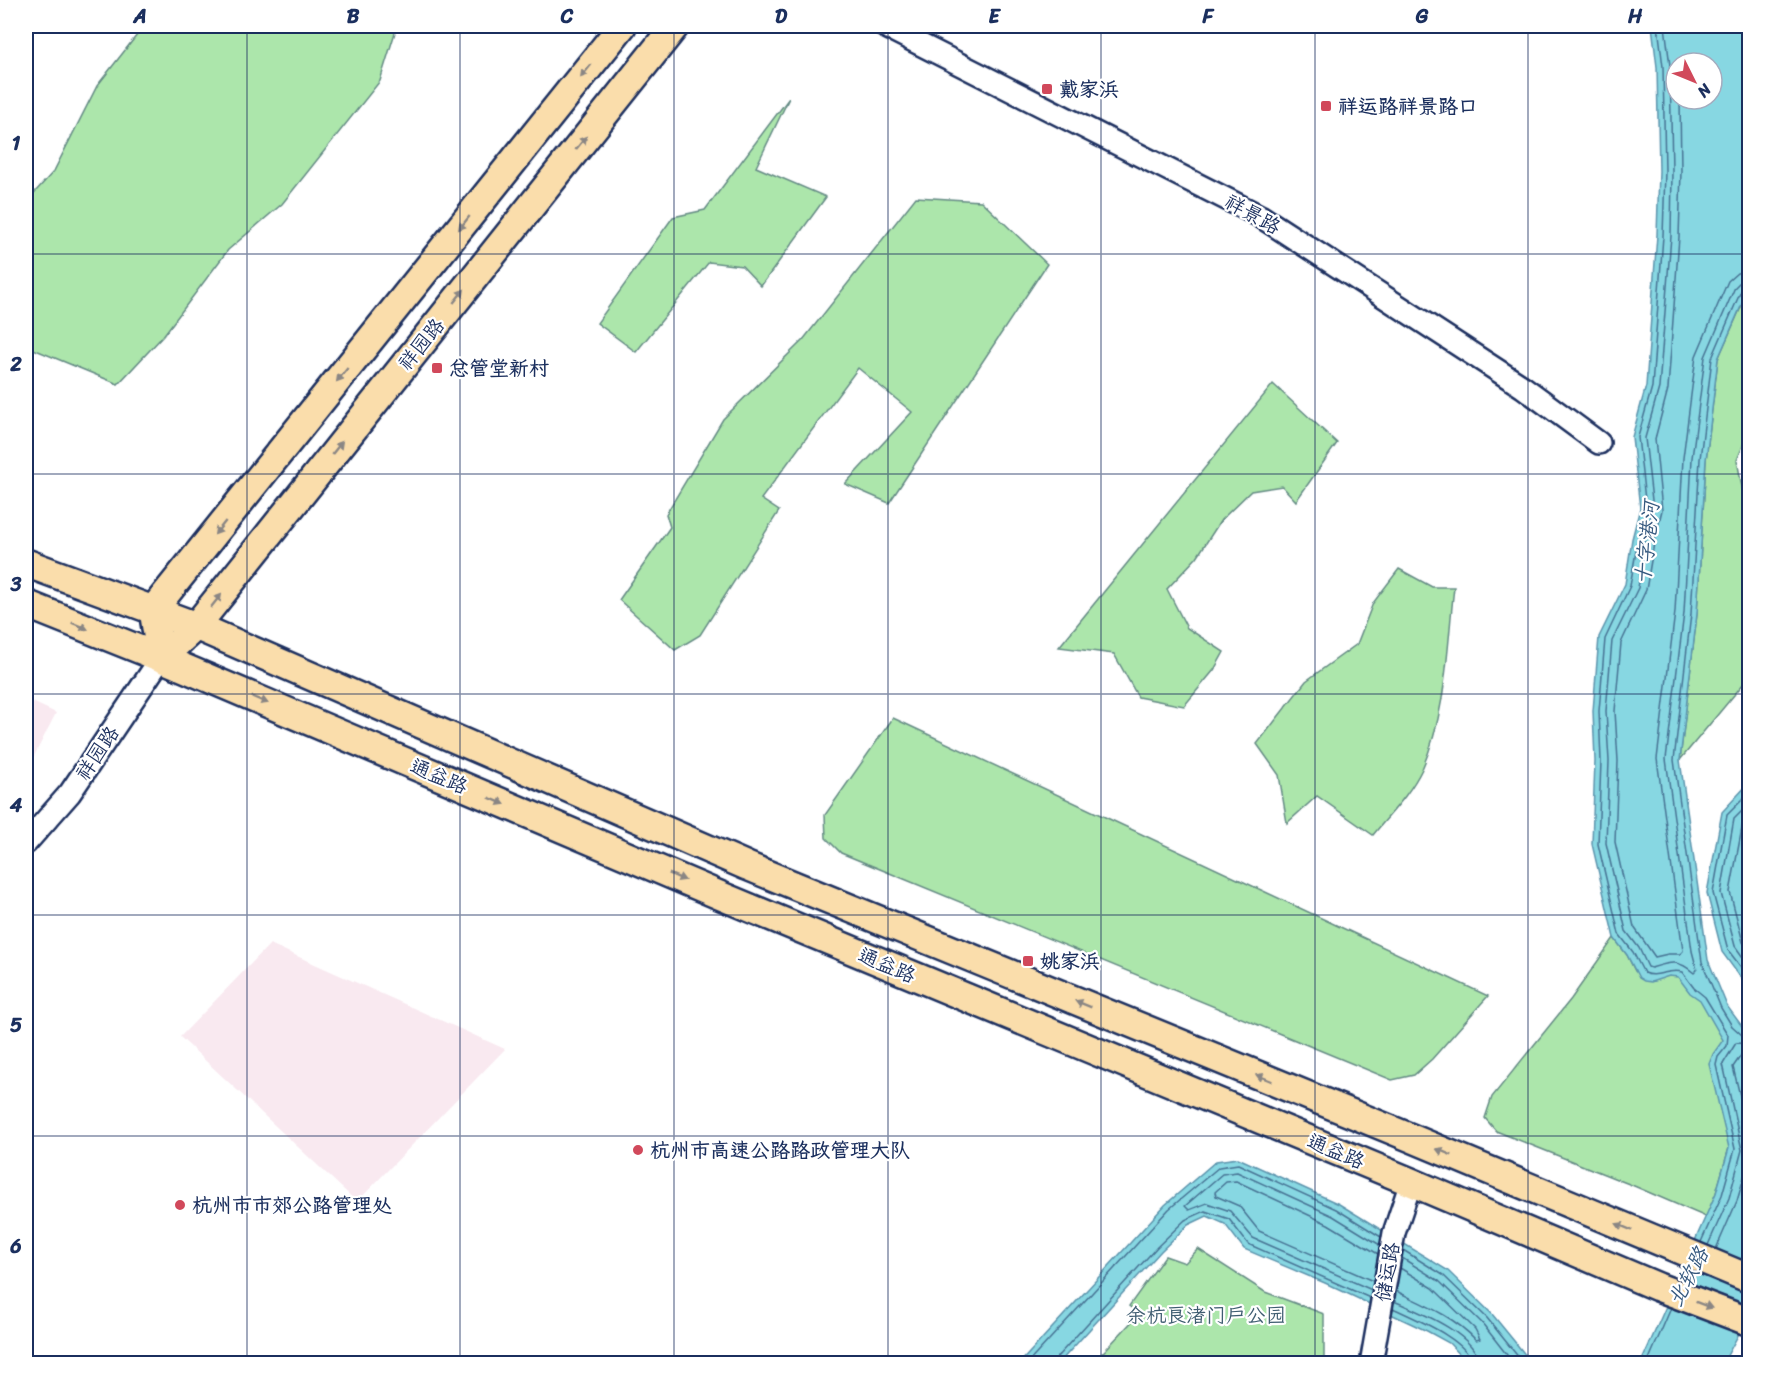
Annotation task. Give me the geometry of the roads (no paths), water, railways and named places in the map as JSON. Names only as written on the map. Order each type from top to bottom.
[{"type":"main road","points":[[161,658],[153,610],[622,26]]},
{"type":"main road","name":"祥园路","points":[[161,658],[195,626],[675,26]]},
{"type":"main road","name":"通益路","points":[[26,563],[195,626],[747,866],[1749,1279]]},
{"type":"main road","name":"通益路","points":[[26,604],[161,658],[719,895],[1658,1287],[1749,1322]]},
{"type":"street","name":"祥景路","points":[[884,26],[1260,216],[1522,387],[1599,443]]},
{"type":"street","name":"祥园路","points":[[26,843],[70,793],[161,658]]},
{"type":"street","name":"储运路","points":[[1371,1362],[1394,1233],[1411,1182]]},
{"type":"water","points":[[1652,26],[1749,26],[1749,288],[1718,359],[1706,460],[1697,614],[1680,760],[1708,960],[1727,1006],[1744,1029],[1749,1029],[1749,1315],[1723,1363],[1641,1363],[1716,1193],[1729,1148],[1709,1064],[1723,1040],[1700,1000],[1690,993],[1678,977],[1669,976],[1651,982],[1639,978],[1627,955],[1614,938],[1592,844],[1595,761],[1593,711],[1599,637],[1625,584],[1632,539],[1640,508],[1632,437],[1646,386],[1657,235],[1659,171],[1657,67]]},
{"type":"water","points":[[1749,783],[1749,989],[1722,952],[1707,893],[1722,812]]},
{"type":"water","points":[[1238,1158],[1339,1204],[1447,1270],[1492,1314],[1532,1363],[1468,1363],[1449,1343],[1427,1331],[1325,1283],[1244,1249],[1225,1224],[1207,1216],[1188,1225],[1161,1251],[1059,1363],[1019,1364],[1165,1205],[1216,1161]]},
{"type":"place","name":"戴家浜","points":[[1047,89]]},
{"type":"place","name":"祥运路祥景路口","points":[[1326,106]]},
{"type":"place","name":"总管堂新村","points":[[437,368]]},
{"type":"place","name":"姚家浜","points":[[1028,961]]},
{"type":"place","name":"杭州市高速公路路政管理大队","points":[[638,1150]]},
{"type":"place","name":"杭州市市郊公路管理处","points":[[180,1205]]},
{"type":"water label","name":"十字港河","points":[[1647,543]]},
{"type":"water label","name":"北软路","points":[[1688,1277]]},
{"type":"park label","name":"余杭良渚门户公园","points":[[1206,1315]]}]
